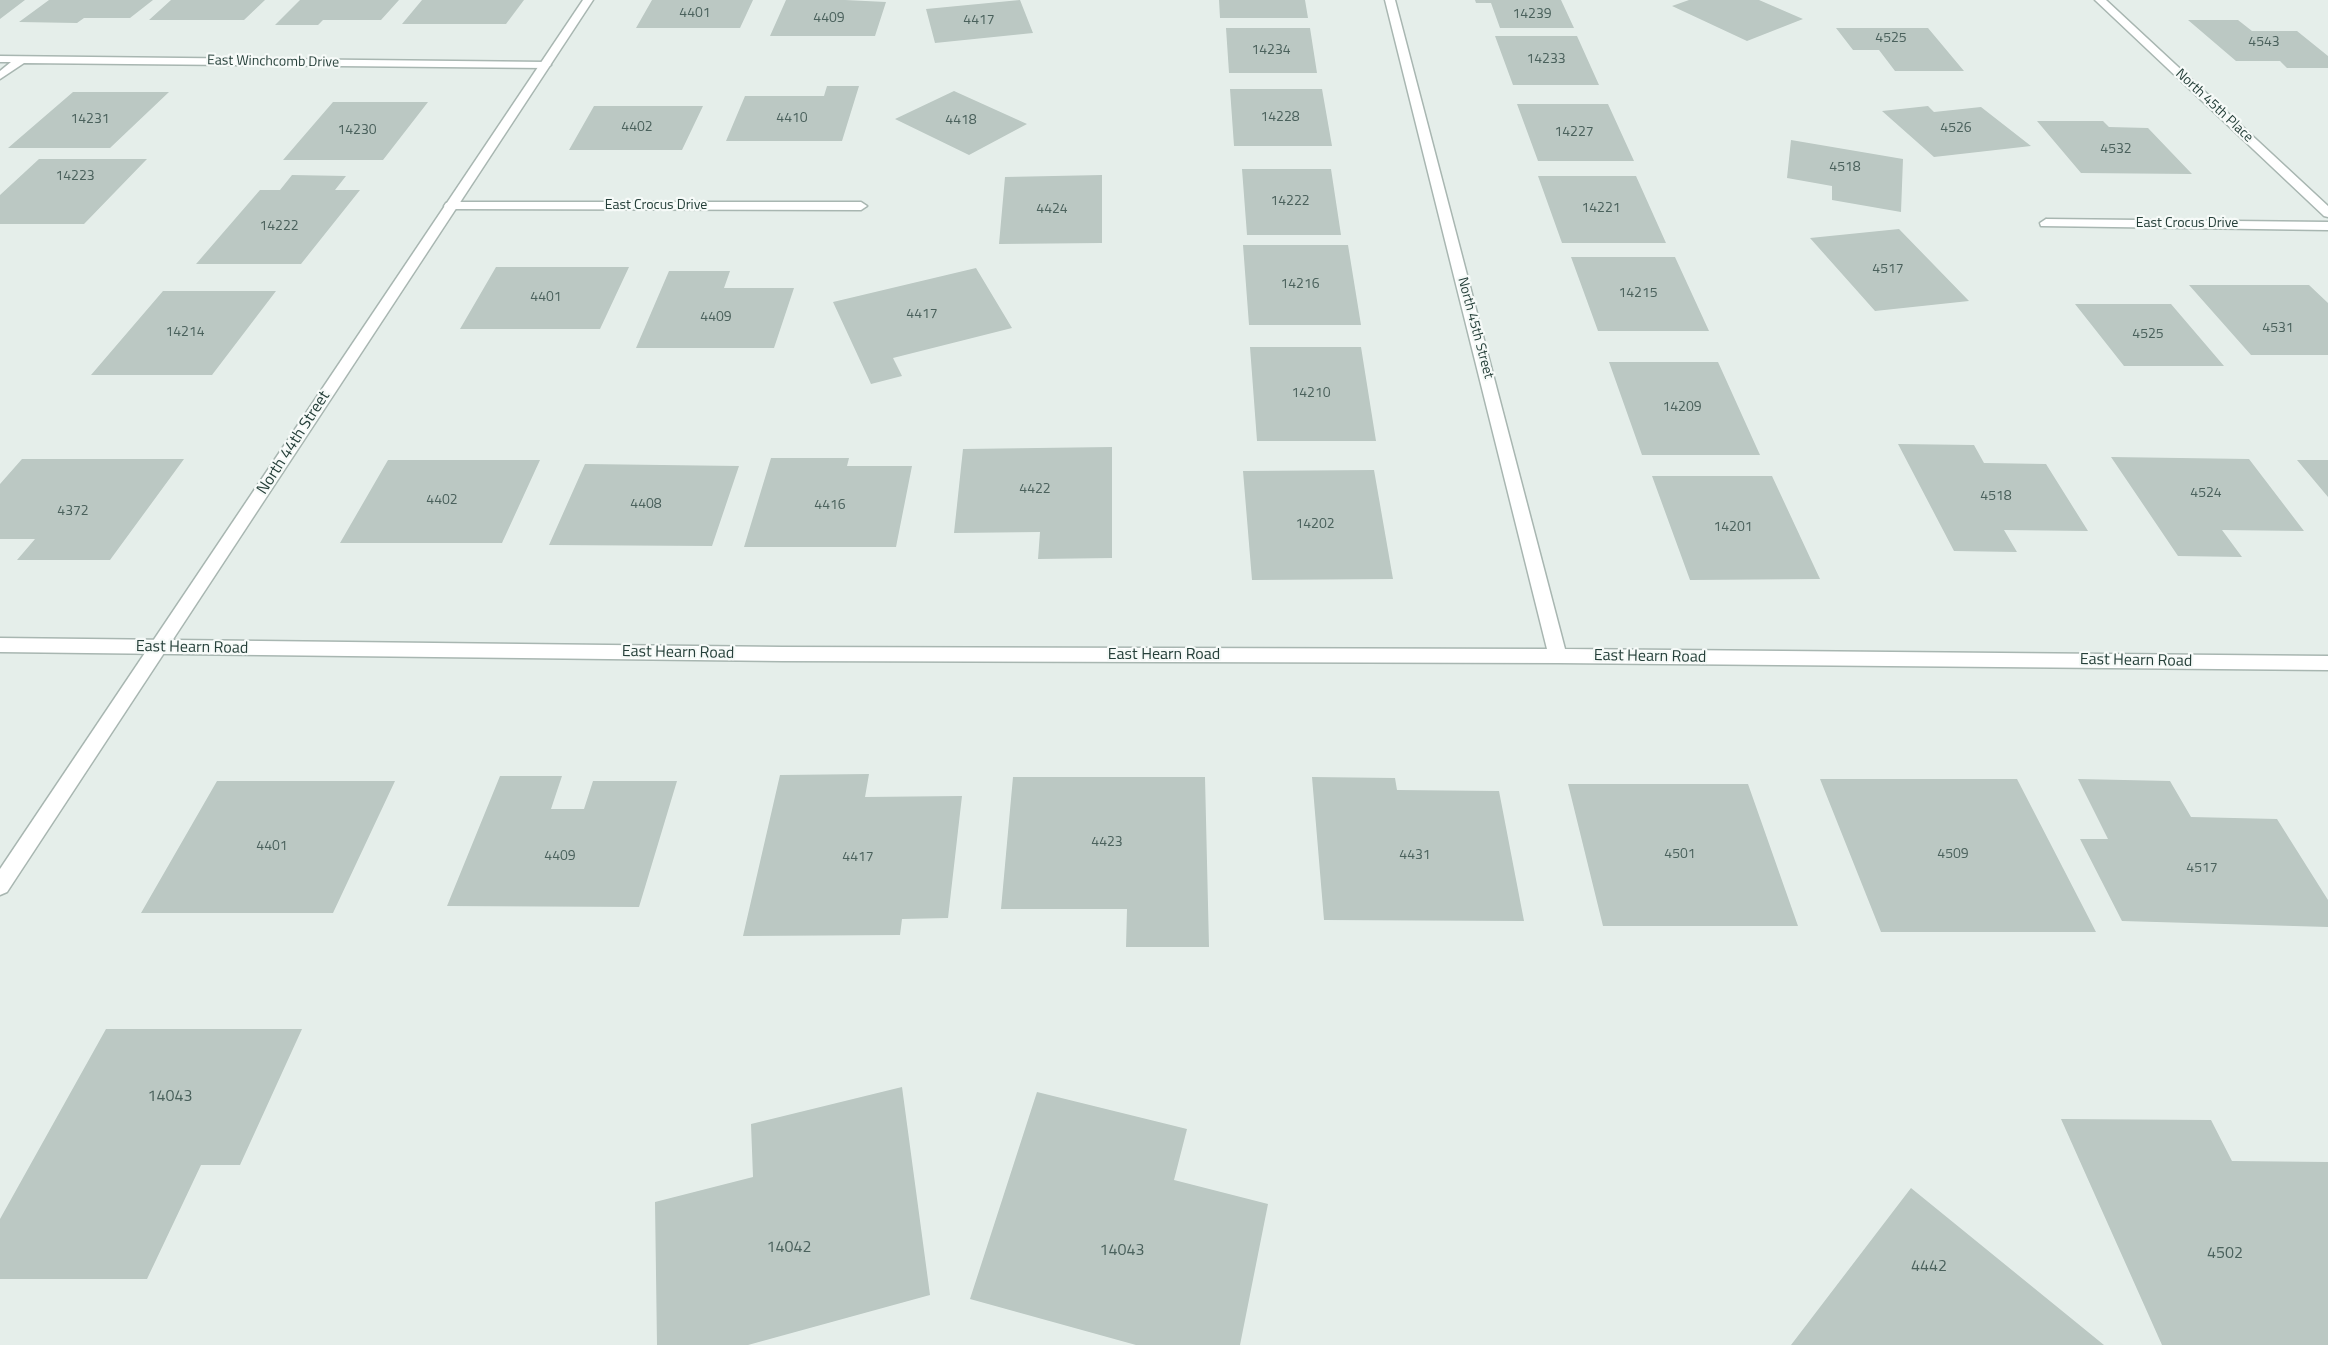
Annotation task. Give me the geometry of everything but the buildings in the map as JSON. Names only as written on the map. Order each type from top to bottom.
[{"type":"street","name":"North 44th Street","points":[[0,886],[588,0]]},
{"type":"street","name":"North 45th Street","points":[[1390,0],[1558,656]]},
{"type":"street","name":"North 45th Place","points":[[2100,0],[2328,213]]},
{"type":"street","name":"East Winchcomb Drive","points":[[0,59],[546,65]]},
{"type":"street","points":[[0,76],[22,59]]},
{"type":"street","name":"East Crocus Drive","points":[[450,206],[861,206]]},
{"type":"street","name":"East Crocus Drive","points":[[2046,223],[2328,226]]},
{"type":"street","name":"East Hearn Road","points":[[0,645],[782,654],[1558,656],[2328,663]]}]
